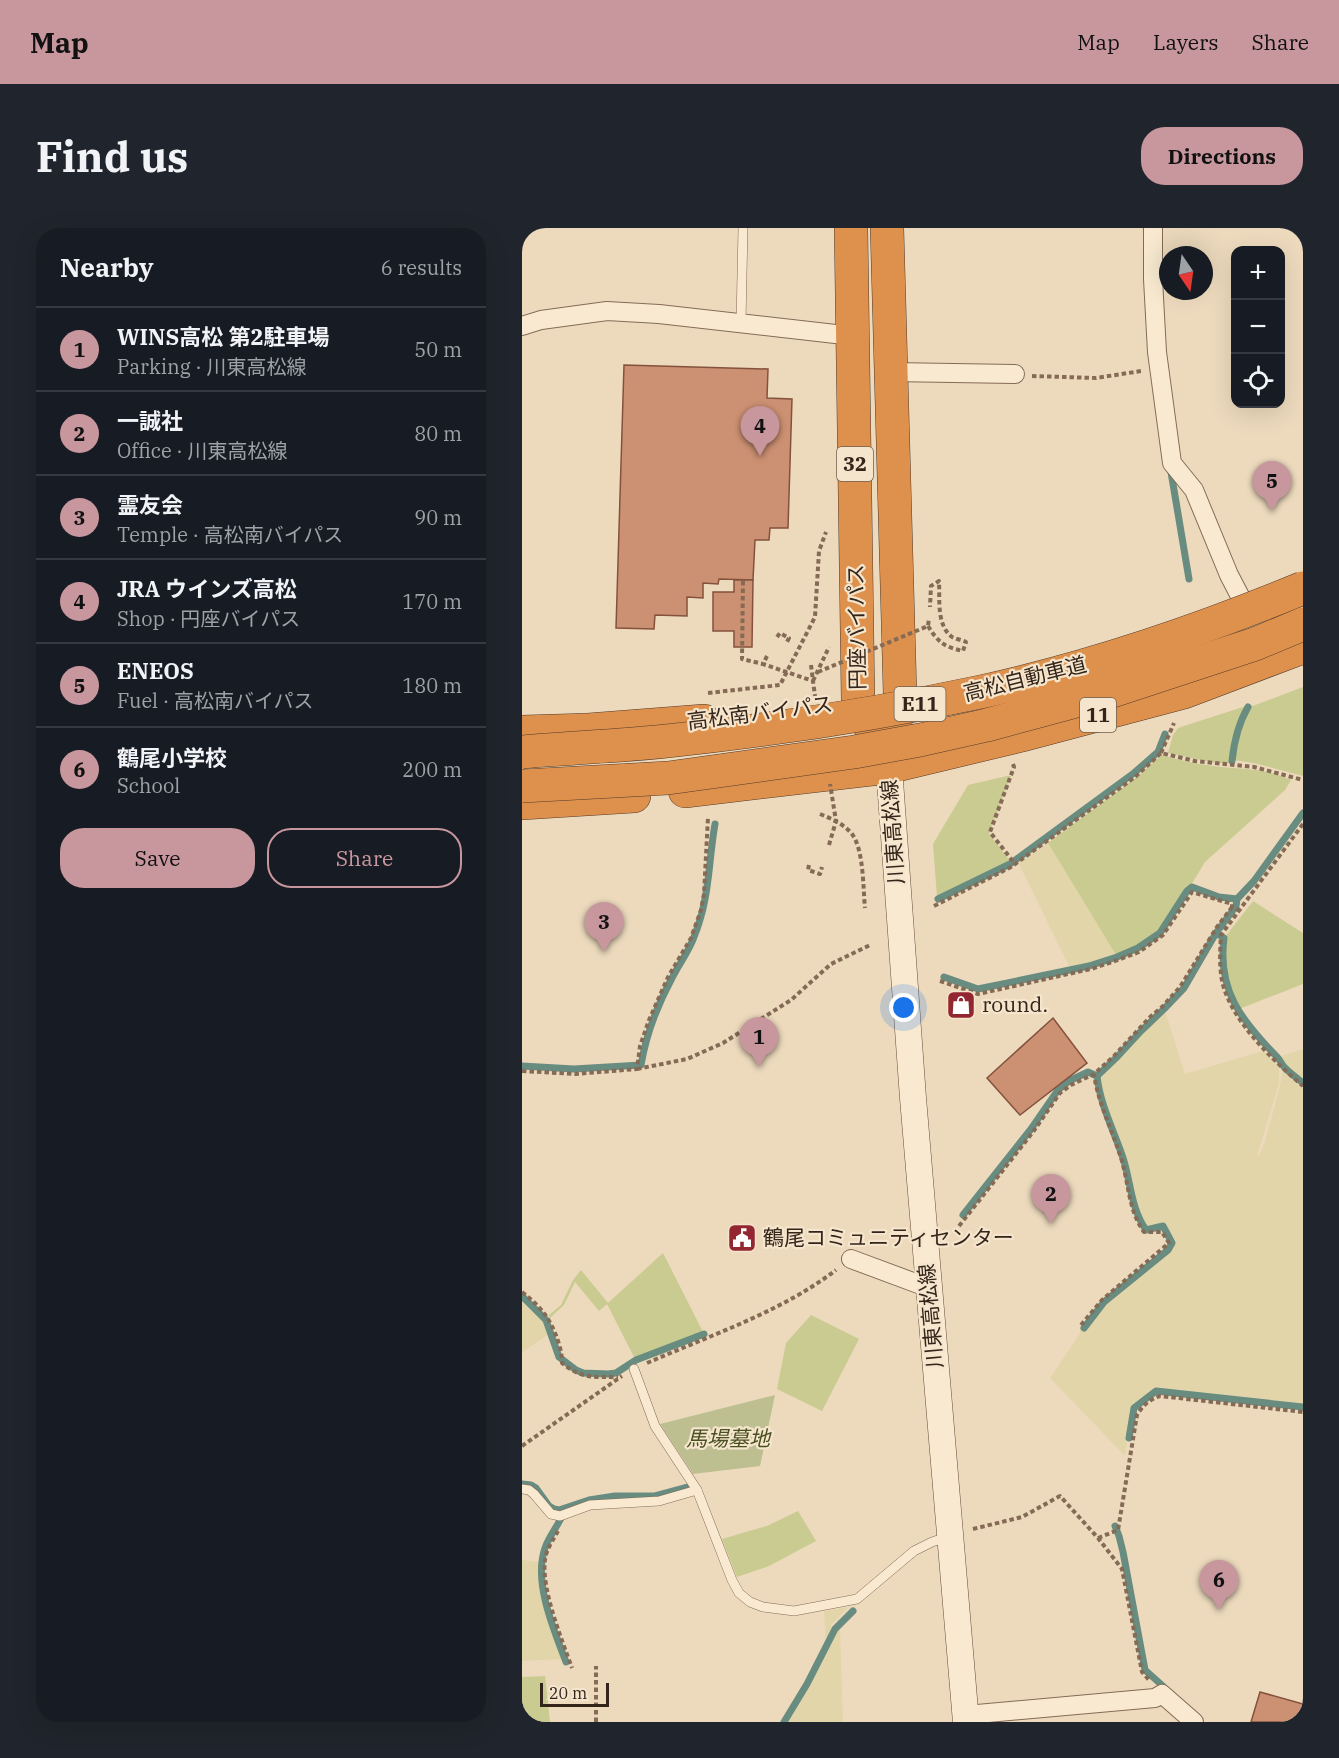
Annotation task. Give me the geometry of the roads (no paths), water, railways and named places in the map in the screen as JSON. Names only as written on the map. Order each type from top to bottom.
[{"type":"highway","name":"円座バイパス","points":[[851,228],[858,700],[888,767]]},
{"type":"highway","name":"円座バイパス","points":[[887,228],[900,693],[888,767]]},
{"type":"highway","name":"高松南バイパス","points":[[522,732],[682,724],[900,693],[1008,671],[1141,633],[1241,598],[1303,573]]},
{"type":"highway","name":"高松自動車道","points":[[522,752],[667,741],[785,726],[849,717],[981,692],[1048,675],[1147,645],[1246,612],[1303,588]]},
{"type":"highway","name":"高松自動車道","points":[[522,786],[668,778],[920,740],[1109,692],[1255,644],[1303,624]]},
{"type":"highway","name":"11","points":[[522,803],[667,794],[888,767],[1007,739],[1184,692],[1303,647]]},
{"type":"main road","name":"川東高松線","points":[[888,767],[966,1719]]},
{"type":"street","points":[[1153,228],[1153,279],[1160,368],[1172,463],[1194,490],[1229,575],[1241,598]]},
{"type":"street","points":[[522,326],[541,320],[607,311],[741,322],[853,336]]},
{"type":"street","points":[[891,372],[1015,374]]},
{"type":"street","points":[[851,1259],[929,1288]]},
{"type":"street","points":[[966,1719],[1155,1698],[1162,1694],[1194,1722]]},
{"type":"lane","points":[[741,322],[743,228]]},
{"type":"lane","points":[[634,1369],[655,1426],[697,1490],[732,1580],[739,1593],[750,1602],[763,1607],[794,1611],[857,1599],[914,1551],[950,1536]]},
{"type":"lane","points":[[522,1489],[534,1494],[551,1514],[560,1516],[598,1503],[652,1502],[697,1490]]},
{"type":"waterway","points":[[1171,472],[1189,579]]},
{"type":"waterway","points":[[1232,761],[1237,733],[1248,707]]},
{"type":"waterway","points":[[938,899],[1010,864],[1134,773],[1158,752],[1165,734]]},
{"type":"waterway","points":[[963,1215],[1031,1129],[1058,1090],[1069,1081],[1088,1072],[1097,1076],[1184,988],[1216,933],[1236,906],[1237,899],[1254,881],[1303,813]]},
{"type":"waterway","points":[[522,1066],[574,1069],[641,1065],[657,1009],[699,923],[706,895],[715,824]]},
{"type":"waterway","points":[[944,977],[978,989],[1089,966],[1138,948],[1160,933],[1187,891],[1192,887],[1219,897],[1237,899]]},
{"type":"waterway","points":[[1216,933],[1224,938],[1224,974],[1228,989],[1243,1018],[1284,1067],[1303,1083]]},
{"type":"waterway","points":[[1084,1328],[1104,1302],[1168,1250],[1172,1243],[1163,1226],[1146,1230],[1141,1221],[1134,1203],[1125,1164],[1104,1106],[1097,1076]]},
{"type":"waterway","points":[[522,1296],[546,1320],[559,1357],[583,1373],[616,1373],[636,1360],[704,1334]]},
{"type":"waterway","points":[[1129,1438],[1134,1408],[1156,1391],[1303,1407]]},
{"type":"waterway","points":[[522,1484],[536,1488],[549,1506],[559,1510],[589,1500],[615,1496],[655,1496],[692,1486]]},
{"type":"waterway","points":[[563,1514],[545,1548],[542,1576],[547,1606],[566,1662]]},
{"type":"waterway","points":[[1115,1526],[1123,1552],[1145,1670],[1164,1687]]},
{"type":"waterway","points":[[784,1722],[807,1684],[835,1629],[853,1611]]},
{"type":"place","name":"JRA ウインズ高松","points":[[760,456]]},
{"type":"place","name":"ENEOS","points":[[1272,511]]},
{"type":"place","name":"霊友会","points":[[604,952]]},
{"type":"place","name":"round.","points":[[961,1005]]},
{"type":"place","name":"WINS高松 第2駐車場","points":[[759,1067]]},
{"type":"place","name":"一誠社","points":[[1051,1224]]},
{"type":"place","name":"鶴尾コミュニティセンター","points":[[742,1238]]},
{"type":"place","name":"鶴尾小学校","points":[[1219,1610]]},
{"type":"park label","name":"馬場墓地","points":[[728,1439]]}]
